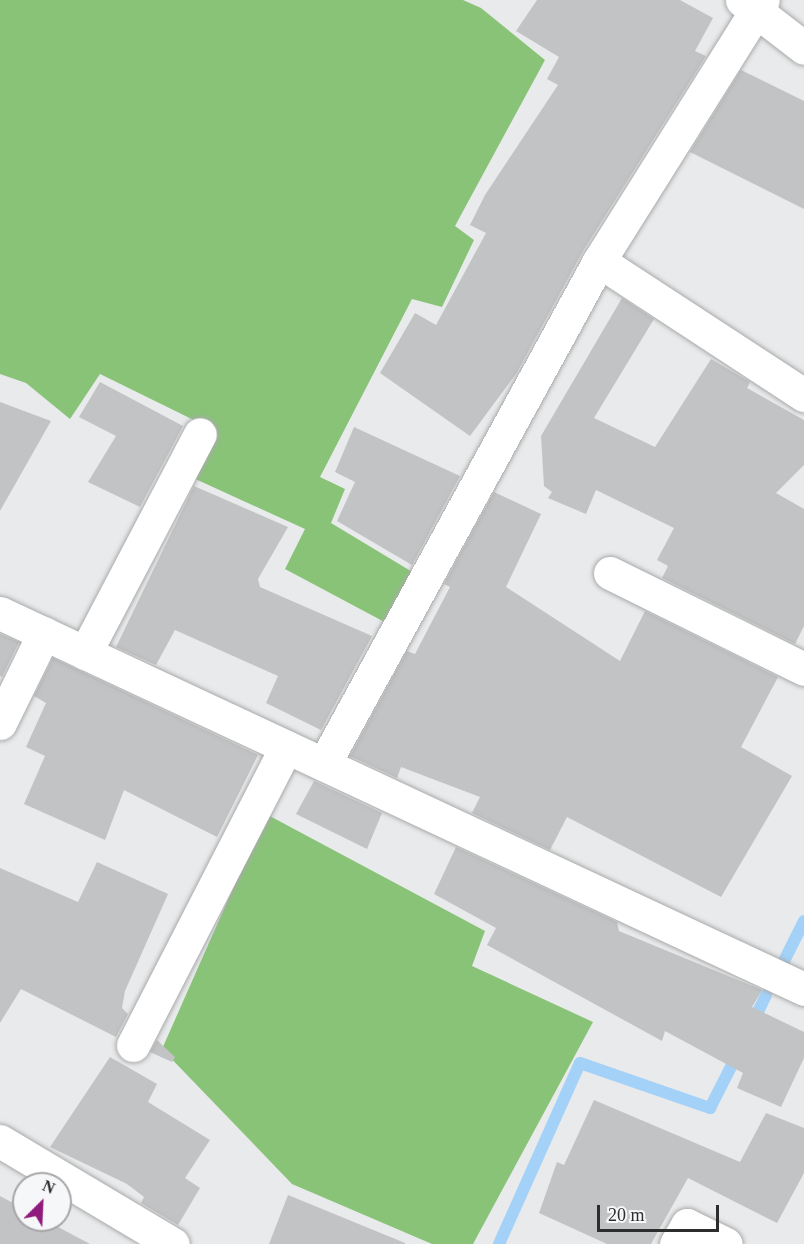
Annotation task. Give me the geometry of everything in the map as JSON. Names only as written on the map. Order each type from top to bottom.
[{"type":"street","points":[[324,764],[599,261],[754,4],[804,48]]},
{"type":"street","points":[[599,261],[804,395]]},
{"type":"street","points":[[85,653],[200,434]]},
{"type":"street","points":[[610,573],[804,669]]},
{"type":"street","points":[[0,613],[804,989]]},
{"type":"street","points":[[0,723],[44,633]]},
{"type":"street","points":[[133,1045],[286,747]]},
{"type":"street","points":[[0,1141],[173,1244]]},
{"type":"street","points":[[676,1244],[687,1225],[726,1244]]},
{"type":"green space","points":[[0,0],[463,0],[481,8],[545,60],[455,226],[474,240],[442,307],[412,299],[320,477],[345,489],[331,523],[419,576],[392,626],[285,569],[305,529],[191,477],[210,428],[100,374],[70,419],[26,383],[0,374]]},
{"type":"green space","points":[[266,814],[485,931],[472,966],[593,1022],[473,1244],[432,1244],[292,1184],[162,1049]]},
{"type":"building","points":[[537,0],[680,0],[713,18],[695,51],[706,56],[583,251],[516,374],[470,436],[380,373],[415,313],[436,325],[486,233],[470,225],[485,195],[558,85],[547,79],[559,57],[516,31]]},
{"type":"building","points":[[741,70],[804,101],[804,209],[690,152]]},
{"type":"building","points":[[622,298],[654,319],[594,418],[655,447],[711,359],[750,382],[747,388],[804,420],[804,465],[776,493],[804,509],[804,626],[795,644],[662,578],[668,566],[657,560],[674,528],[596,490],[586,514],[548,498],[552,492],[544,486],[541,436]]},
{"type":"building","points":[[100,382],[183,426],[140,507],[88,482],[116,436],[79,417]]},
{"type":"building","points":[[0,402],[51,421],[0,511]]},
{"type":"building","points":[[354,427],[460,476],[412,565],[337,521],[355,482],[335,472]]},
{"type":"building","points":[[194,486],[288,527],[258,579],[260,587],[372,636],[321,730],[266,703],[278,676],[175,630],[156,665],[116,647]]},
{"type":"building","points":[[494,492],[541,514],[506,587],[620,661],[645,611],[778,677],[741,747],[792,776],[721,897],[567,817],[550,850],[472,813],[480,797],[401,767],[397,778],[350,756],[407,651],[415,654],[450,587],[444,584]]},
{"type":"building","points":[[0,634],[19,642],[2,677],[0,676]]},
{"type":"building","points":[[53,658],[258,755],[217,837],[124,790],[105,840],[24,804],[45,756],[26,747],[46,703],[34,696]]},
{"type":"building","points":[[314,781],[382,813],[367,849],[296,814]]},
{"type":"building","points":[[456,847],[617,922],[619,931],[762,990],[752,1007],[804,1032],[804,1058],[781,1107],[737,1088],[743,1073],[665,1031],[662,1041],[487,945],[496,928],[434,894]]},
{"type":"building","points":[[97,862],[168,894],[125,991],[122,1008],[128,1014],[116,1037],[21,989],[0,1023],[0,868],[78,902]]},
{"type":"building","points":[[157,1040],[175,1057],[172,1062],[150,1052]]},
{"type":"building","points":[[110,1057],[157,1084],[148,1102],[210,1140],[185,1178],[200,1188],[178,1225],[141,1203],[144,1197],[127,1184],[50,1147]]},
{"type":"building","points":[[594,1100],[740,1162],[766,1113],[804,1128],[804,1173],[777,1223],[688,1178],[651,1244],[607,1244],[539,1213],[557,1162],[564,1165]]},
{"type":"building","points":[[288,1195],[405,1243],[405,1244],[269,1244]]},
{"type":"building","points":[[0,1196],[12,1202],[12,1232],[68,1232],[90,1244],[0,1244]]},
{"type":"waterway","points":[[783,963],[804,921]]},
{"type":"waterway","points":[[752,1024],[766,995]]},
{"type":"waterway","points":[[499,1244],[580,1063],[710,1108],[738,1053]]}]
